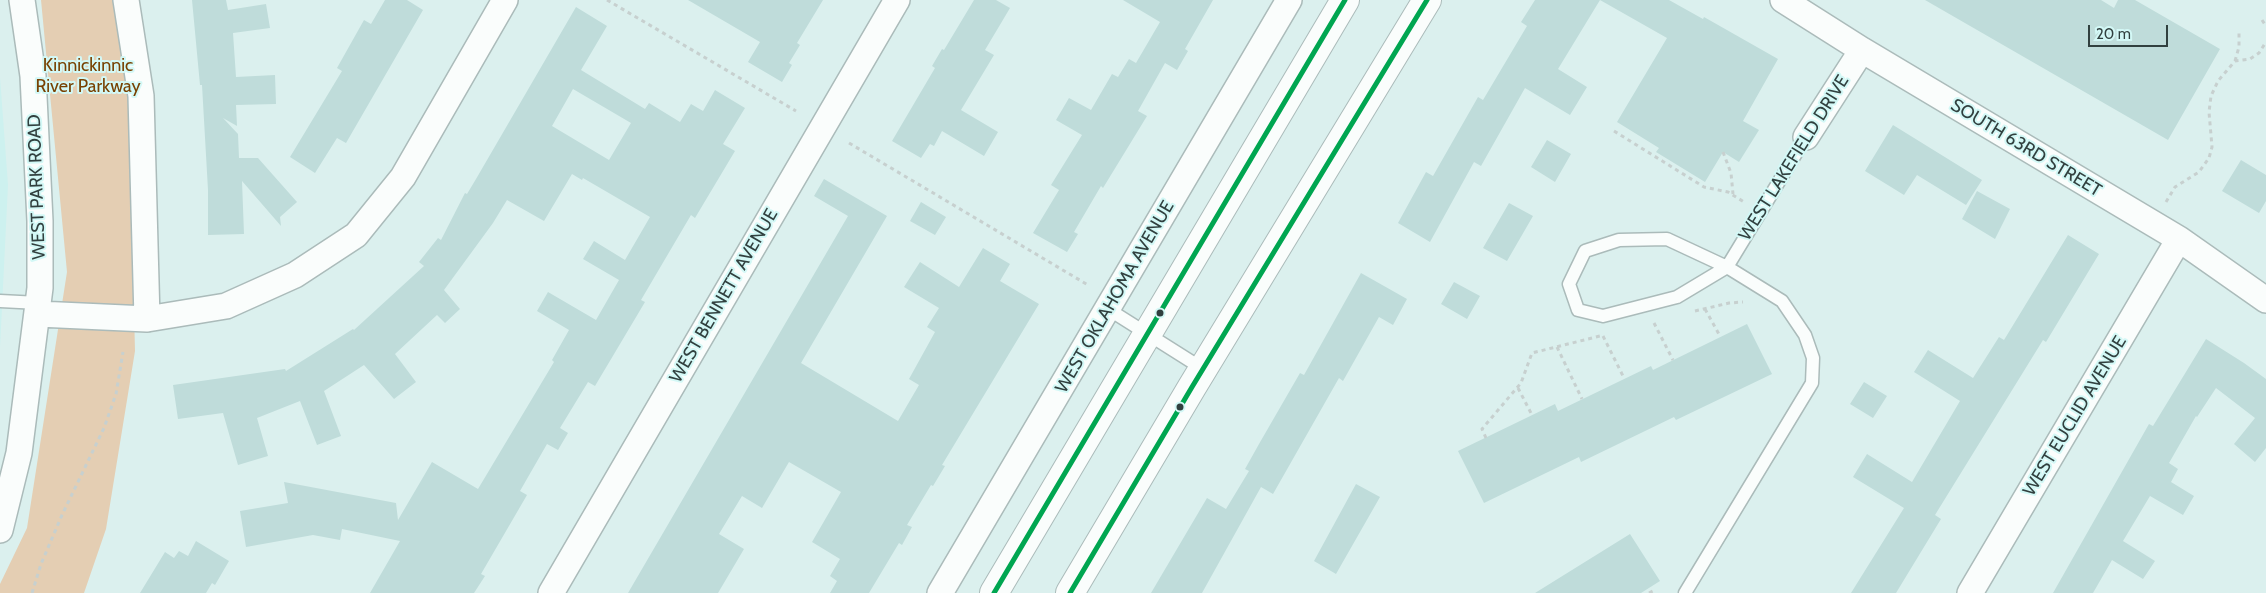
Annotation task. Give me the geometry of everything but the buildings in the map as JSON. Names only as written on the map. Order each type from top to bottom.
[{"type":"main road","points":[[994,593],[1345,0]]},
{"type":"main road","points":[[1070,593],[1203,369],[1427,0]]},
{"type":"street","name":"WEST PARK ROAD","points":[[0,530],[19,453],[38,308],[40,221],[33,76],[22,0]]},
{"type":"street","points":[[126,0],[141,96],[147,319]]},
{"type":"street","points":[[38,308],[147,319],[226,306],[295,276],[356,235],[403,177],[505,0]]},
{"type":"street","name":"WEST BENNETT AVENUE","points":[[551,593],[898,0]]},
{"type":"street","name":"WEST OKLAHOMA AVENUE","points":[[940,593],[1290,0]]},
{"type":"street","name":"SOUTH 63RD STREET","points":[[1783,0],[1862,50],[2179,239],[2266,300]]},
{"type":"street","name":"WEST LAKEFIELD DRIVE","points":[[1806,137],[1862,50]]},
{"type":"street","name":"WEST EUCLID AVENUE","points":[[1970,593],[2179,239]]},
{"type":"lane","name":"WEST LAKEFIELD DRIVE","points":[[1727,267],[1806,137]]},
{"type":"lane","points":[[1685,593],[1812,383],[1813,358],[1805,335],[1782,301],[1727,267],[1667,238],[1620,240],[1585,251],[1569,284],[1578,310],[1603,316],[1677,297],[1727,267]]},
{"type":"lane","points":[[0,301],[38,308]]},
{"type":"lane","points":[[1108,310],[1203,369]]},
{"type":"path","points":[[607,0],[796,111]]},
{"type":"path","points":[[2262,20],[2266,26]]},
{"type":"path","points":[[2165,202],[2175,187],[2199,172],[2209,158],[2212,147],[2209,112],[2211,96],[2218,81],[2235,61],[2239,47],[2239,30]]},
{"type":"path","points":[[2235,61],[2250,59],[2259,53],[2266,42]]},
{"type":"path","points":[[1614,131],[1704,187],[1728,192],[1760,212]]},
{"type":"path","points":[[849,143],[1088,285]]},
{"type":"path","points":[[1724,152],[1731,173],[1733,195]]},
{"type":"path","points":[[1688,313],[1741,301],[1748,305]]},
{"type":"path","points":[[1705,309],[1720,336]]},
{"type":"path","points":[[1645,324],[1662,320]]},
{"type":"path","points":[[1654,322],[1673,360]]},
{"type":"path","points":[[1486,438],[1482,429],[1518,388],[1532,353],[1611,333]]},
{"type":"path","points":[[1603,335],[1624,378]]},
{"type":"path","points":[[1556,347],[1582,399]]},
{"type":"path","points":[[32,593],[41,564],[62,515],[104,428],[116,394],[124,352]]},
{"type":"path","points":[[1518,388],[1532,415]]},
{"type":"shaded area","points":[[0,77],[8,185],[0,348]]},
{"type":"green space","name":"Kinnickinnic River Parkway","points":[[41,0],[115,0],[128,70],[135,351],[106,529],[84,593],[0,593],[0,584],[27,528],[67,272]]},
{"type":"transit line","points":[[994,593],[1345,0]]},
{"type":"transit line","points":[[1070,593],[1192,387],[1427,0]]}]
